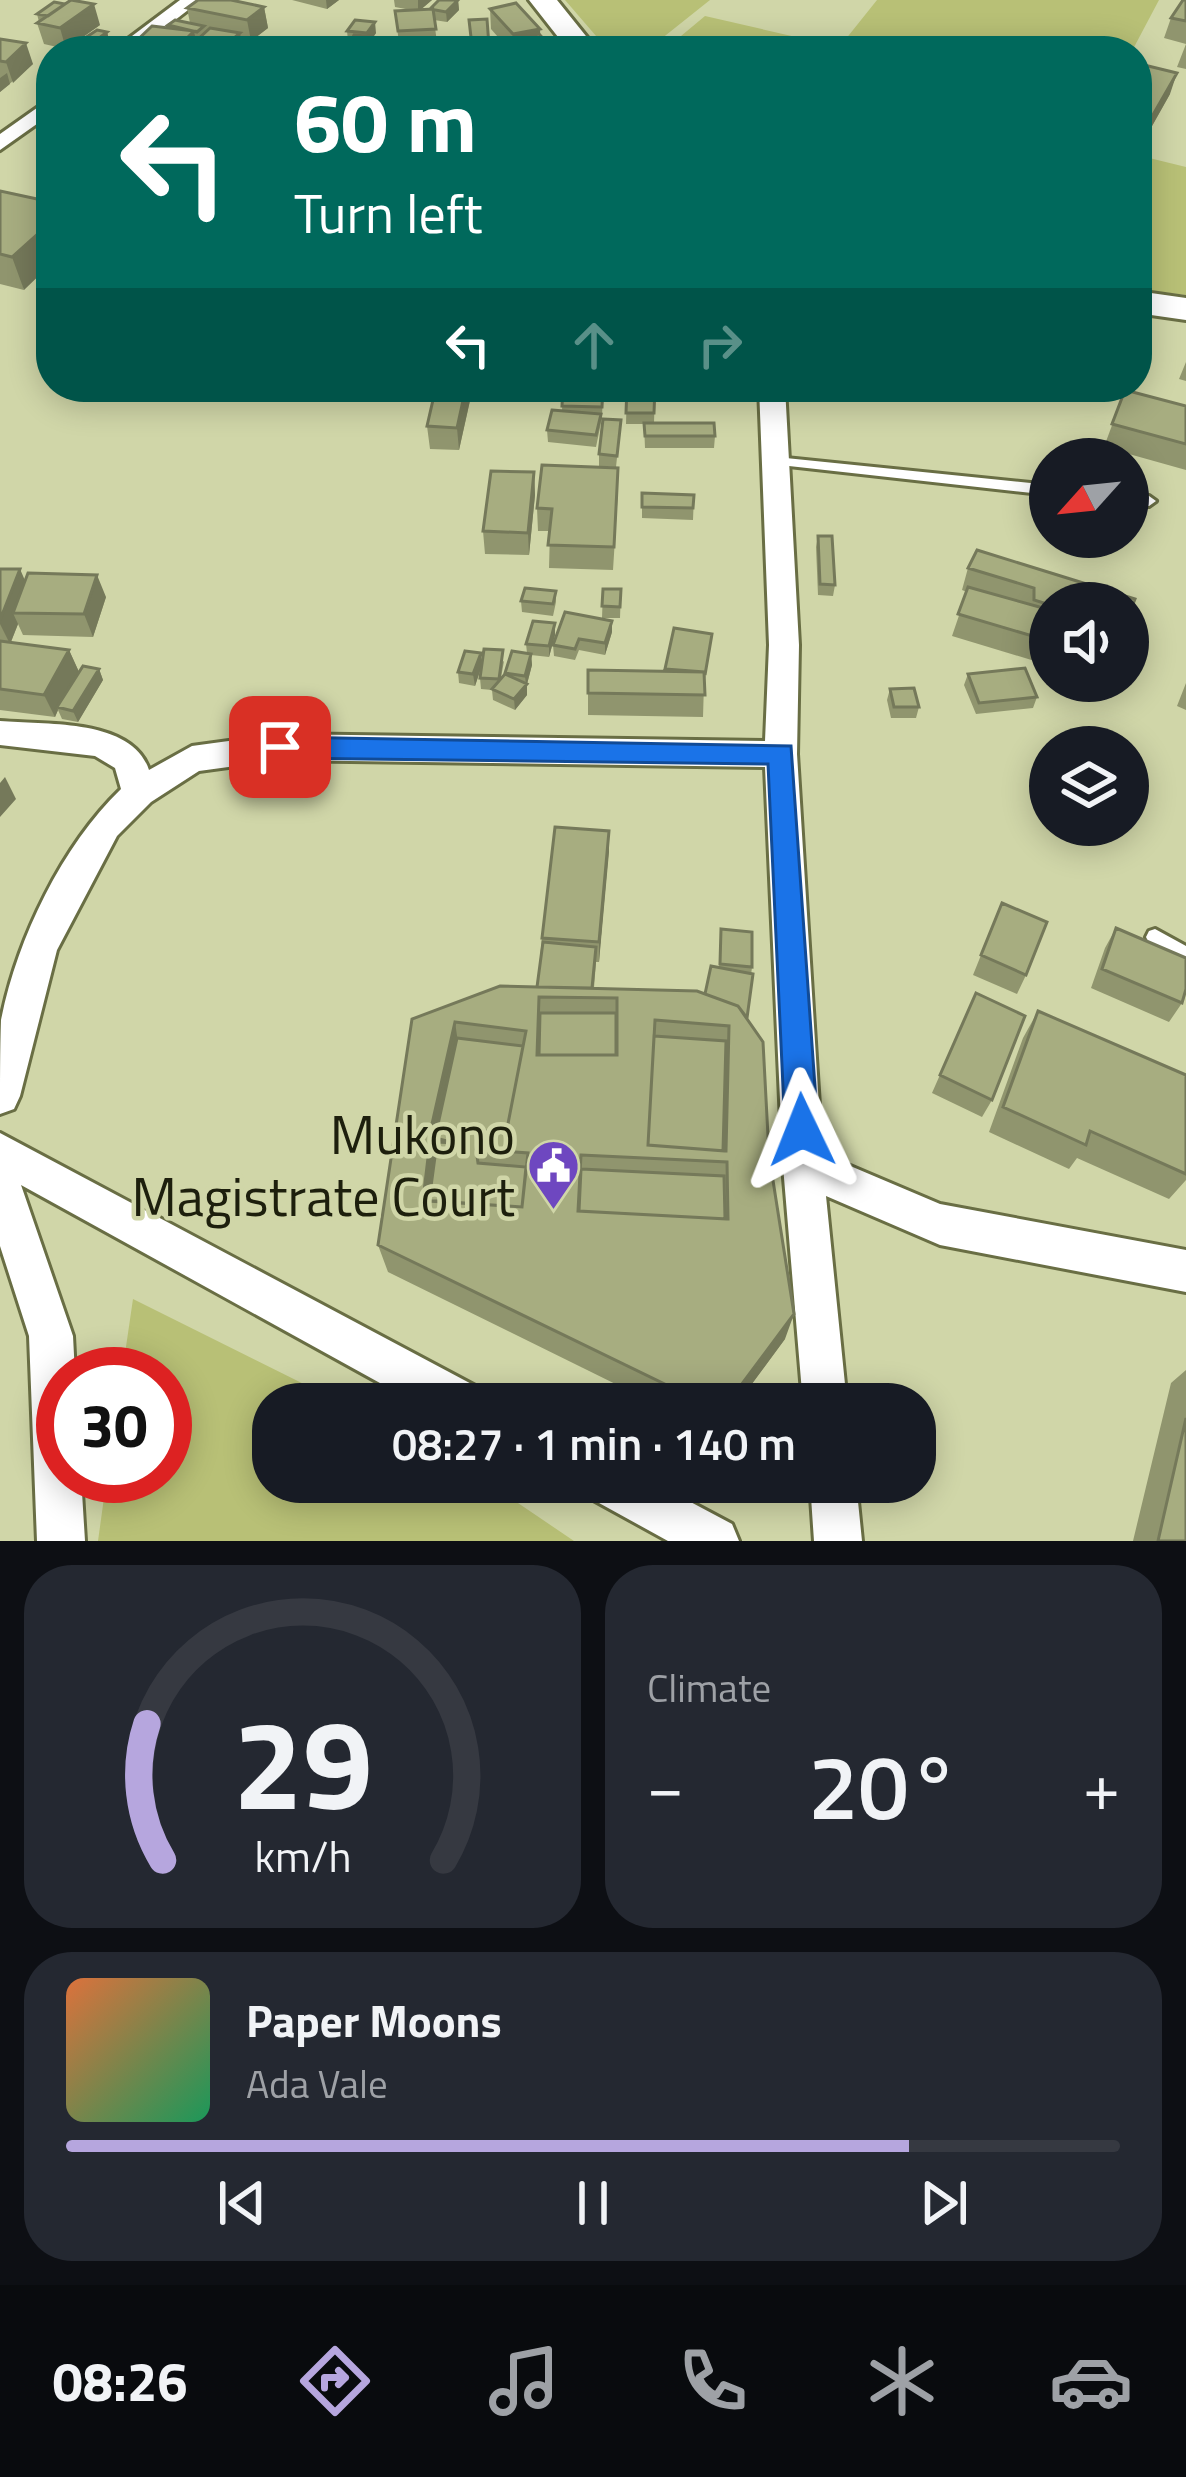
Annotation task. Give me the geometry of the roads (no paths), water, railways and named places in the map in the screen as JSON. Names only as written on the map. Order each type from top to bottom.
[{"type":"main road","points":[[543,0],[572,36]]},
{"type":"main road","points":[[1152,304],[1186,309]]},
{"type":"street","points":[[143,36],[192,0]]},
{"type":"street","points":[[0,144],[36,116]]},
{"type":"street","points":[[773,402],[784,645],[781,754],[803,1166],[824,1383]]},
{"type":"street","points":[[0,734],[102,744],[129,760],[139,793]]},
{"type":"street","points":[[0,1096],[39,948],[104,826],[139,793],[192,758],[280,747],[781,754]]},
{"type":"street","points":[[0,1153],[424,1383]]},
{"type":"street","points":[[803,1166],[940,1224],[1186,1271]]},
{"type":"street","points":[[0,1184],[51,1336],[61,1541]]},
{"type":"street","points":[[645,1503],[715,1541]]},
{"type":"street","points":[[835,1503],[838,1541]]},
{"type":"lane","points":[[776,461],[1029,488]]},
{"type":"lane","points":[[1155,937],[1186,956]]},
{"type":"place","name":"Mukono Magistrate Court","points":[[554,1211]]}]
